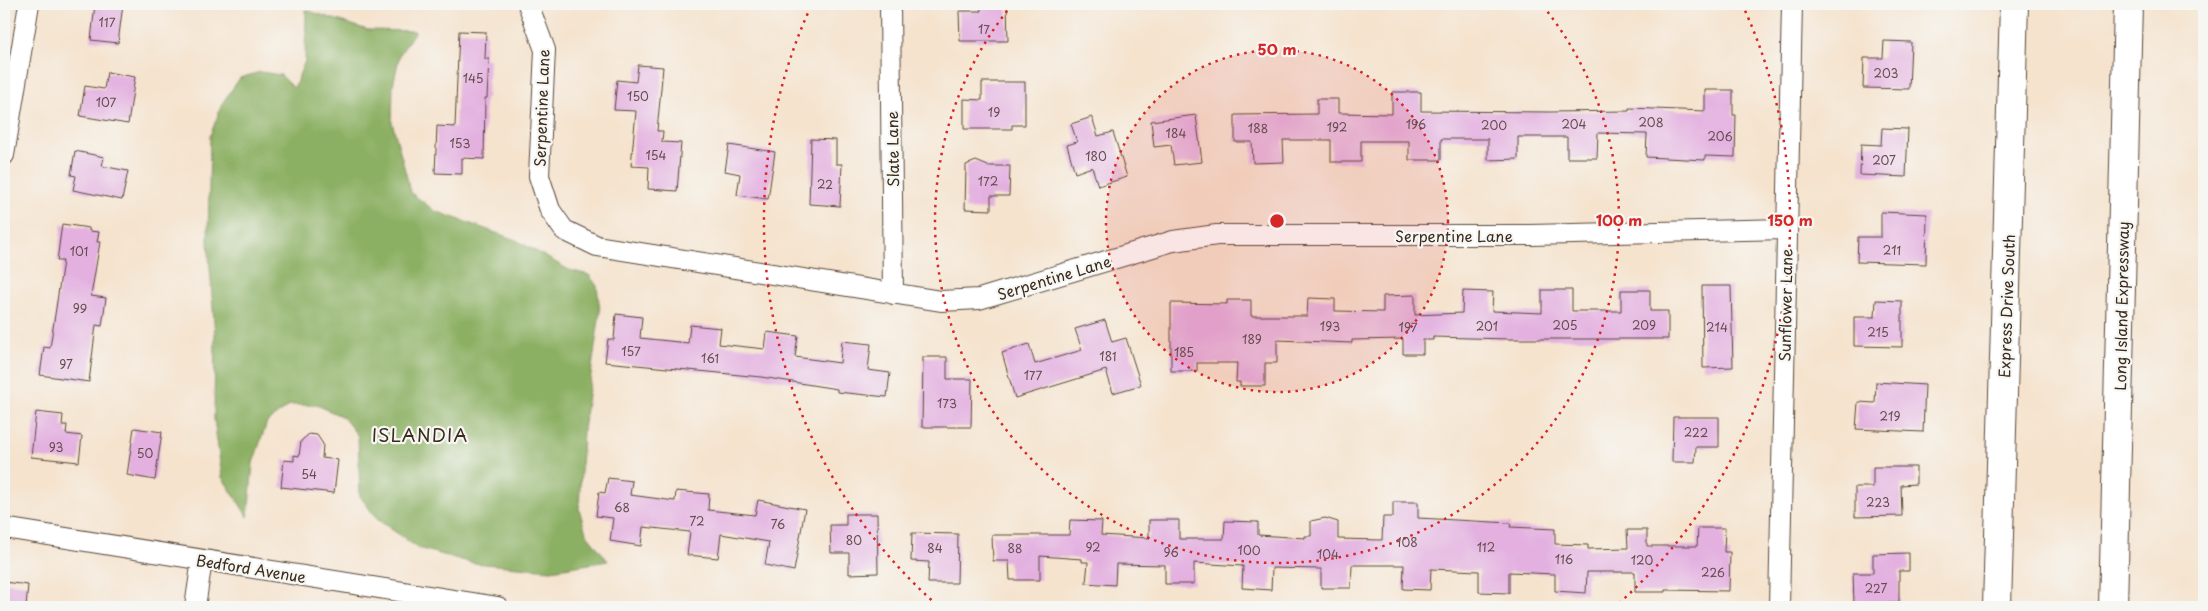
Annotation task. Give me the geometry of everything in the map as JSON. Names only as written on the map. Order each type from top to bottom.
[{"type":"main road","name":"Express Drive South","points":[[1997,607],[2014,4]]},
{"type":"main road","name":"Long Island Expressway","points":[[2113,607],[2128,4]]},
{"type":"street","points":[[4,155],[29,4]]},
{"type":"street","name":"Serpentine Lane","points":[[528,4],[546,50],[539,176],[550,210],[564,230],[597,246],[941,301],[979,299],[1173,241],[1217,235],[1530,235],[1786,229]]},
{"type":"street","name":"Slate Lane","points":[[890,4],[893,294]]},
{"type":"street","name":"Sunflower Lane","points":[[1779,607],[1792,4]]},
{"type":"street","name":"Bedford Avenue","points":[[4,528],[462,604],[498,607]]},
{"type":"street","points":[[195,607],[202,560]]},
{"type":"green space","points":[[306,10],[368,30],[415,31],[400,54],[393,85],[392,122],[411,193],[435,211],[516,240],[569,270],[589,275],[597,286],[600,312],[583,430],[579,509],[586,533],[608,561],[551,570],[473,563],[418,548],[377,519],[360,496],[358,436],[343,417],[317,405],[290,405],[267,422],[253,463],[248,517],[222,477],[214,419],[215,335],[208,241],[210,136],[223,102],[240,78],[260,72],[281,75],[294,88],[305,61]]},
{"type":"building","points":[[95,4],[123,4],[118,43],[91,40]]},
{"type":"building","points":[[980,4],[1007,4],[1008,41],[960,41],[959,11],[981,11]]},
{"type":"building","points":[[459,31],[486,32],[485,59],[489,59],[487,98],[485,98],[484,159],[462,158],[462,174],[435,173],[437,126],[455,127]]},
{"type":"building","points":[[1884,41],[1911,42],[1909,89],[1863,88],[1864,58],[1883,58]]},
{"type":"building","points":[[638,65],[663,67],[657,131],[663,131],[662,142],[681,143],[677,191],[648,189],[649,167],[631,166],[636,111],[614,110],[617,80],[636,82]]},
{"type":"building","points":[[107,72],[135,77],[128,124],[80,116],[85,86],[104,89]]},
{"type":"building","points":[[982,82],[1025,82],[1025,125],[1012,125],[1012,129],[964,129],[964,99],[982,100]]},
{"type":"building","points":[[1705,90],[1733,90],[1733,115],[1736,115],[1735,157],[1705,156],[1705,160],[1646,157],[1647,134],[1598,133],[1597,158],[1567,158],[1567,137],[1518,137],[1518,159],[1488,160],[1488,139],[1441,139],[1441,160],[1409,160],[1409,141],[1361,141],[1361,162],[1331,162],[1331,140],[1283,140],[1284,162],[1253,163],[1252,142],[1235,142],[1235,115],[1317,114],[1317,99],[1338,99],[1338,113],[1392,114],[1392,92],[1421,92],[1421,111],[1629,111],[1629,108],[1705,111]]},
{"type":"building","points":[[1196,115],[1202,162],[1174,165],[1171,145],[1154,147],[1151,121]]},
{"type":"building","points":[[1092,117],[1098,136],[1113,132],[1127,177],[1098,186],[1092,167],[1075,173],[1067,145],[1077,142],[1071,124]]},
{"type":"building","points":[[1882,128],[1908,129],[1906,177],[1860,175],[1861,144],[1881,145]]},
{"type":"building","points":[[811,139],[836,140],[836,164],[842,164],[840,206],[809,204]]},
{"type":"building","points":[[729,145],[775,152],[768,199],[737,195],[740,174],[725,171]]},
{"type":"building","points":[[75,151],[104,157],[102,166],[128,171],[122,200],[73,190],[76,176],[71,175]]},
{"type":"building","points":[[976,161],[988,166],[1010,166],[1009,196],[991,196],[991,210],[965,209],[966,165]]},
{"type":"building","points":[[1881,212],[1927,214],[1926,264],[1857,262],[1858,237],[1881,237]]},
{"type":"building","points":[[62,224],[89,228],[89,231],[99,232],[97,242],[100,242],[91,296],[106,298],[102,326],[96,325],[89,382],[40,375],[44,347],[50,348],[63,261],[57,261]]},
{"type":"building","points":[[1702,286],[1731,286],[1733,367],[1703,368]]},
{"type":"building","points":[[1542,290],[1572,290],[1572,311],[1621,311],[1621,290],[1650,290],[1650,311],[1668,311],[1668,339],[1433,337],[1433,340],[1423,340],[1423,354],[1403,354],[1403,339],[1352,340],[1352,343],[1277,340],[1277,363],[1265,363],[1265,386],[1240,386],[1240,382],[1236,382],[1237,363],[1197,363],[1197,371],[1171,371],[1171,303],[1227,304],[1227,300],[1251,300],[1251,316],[1307,316],[1308,298],[1335,299],[1335,311],[1383,312],[1383,296],[1415,295],[1415,315],[1462,313],[1463,291],[1493,292],[1492,311],[1542,313]]},
{"type":"building","points":[[1876,300],[1902,301],[1902,347],[1854,346],[1854,317],[1875,317]]},
{"type":"building","points":[[616,314],[642,317],[640,338],[688,343],[690,325],[721,328],[719,344],[765,349],[767,332],[798,336],[795,357],[840,363],[842,341],[871,344],[868,370],[890,373],[887,397],[837,392],[837,389],[761,377],[605,362],[608,339],[614,340]]},
{"type":"building","points":[[1105,320],[1112,342],[1126,338],[1141,385],[1113,393],[1106,370],[1015,398],[1002,353],[1029,344],[1035,364],[1082,350],[1075,329]]},
{"type":"building","points":[[923,357],[947,357],[947,379],[972,379],[971,427],[922,427]]},
{"type":"building","points":[[1876,382],[1925,385],[1923,432],[1856,429],[1858,402],[1875,403]]},
{"type":"building","points":[[36,412],[63,415],[62,425],[67,425],[66,434],[82,436],[79,462],[31,457]]},
{"type":"building","points":[[1673,417],[1719,417],[1719,447],[1696,447],[1695,462],[1672,462]]},
{"type":"building","points":[[134,428],[162,432],[155,480],[127,475]]},
{"type":"building","points":[[309,434],[317,435],[323,444],[322,458],[338,460],[334,493],[281,487],[284,460],[294,461],[294,455],[299,456],[301,441]]},
{"type":"building","points":[[1873,467],[1916,467],[1916,484],[1901,485],[1902,516],[1855,517],[1855,487],[1873,487]]},
{"type":"building","points":[[608,478],[632,481],[630,495],[675,501],[676,491],[709,494],[708,510],[755,515],[758,500],[805,509],[794,571],[765,565],[769,542],[721,534],[718,558],[687,555],[690,532],[643,527],[641,546],[610,541],[613,518],[596,516],[599,492],[605,493]]},
{"type":"building","points":[[1393,502],[1418,502],[1418,518],[1511,523],[1510,527],[1555,529],[1555,544],[1588,545],[1588,549],[1628,548],[1627,530],[1647,530],[1647,546],[1697,546],[1698,528],[1725,528],[1724,552],[1730,552],[1729,591],[1665,590],[1665,592],[1635,592],[1635,572],[1587,572],[1586,593],[1555,591],[1555,574],[1509,572],[1509,593],[1479,592],[1479,571],[1431,569],[1430,590],[1403,589],[1404,565],[1352,565],[1351,588],[1321,588],[1321,569],[1272,568],[1271,590],[1242,588],[1243,566],[1194,563],[1194,584],[1165,584],[1165,565],[1116,564],[1115,585],[1086,583],[1088,562],[1082,562],[1082,559],[1040,556],[1040,580],[1010,580],[1009,561],[993,561],[992,535],[1069,535],[1070,520],[1102,521],[1101,535],[1149,538],[1149,520],[1179,520],[1179,539],[1224,539],[1225,521],[1258,522],[1258,535],[1305,538],[1305,536],[1311,536],[1311,521],[1325,518],[1338,522],[1338,539],[1382,540],[1383,517],[1393,517]]},
{"type":"building","points":[[846,514],[877,514],[878,573],[849,574],[849,553],[831,553],[830,525],[846,525]]},
{"type":"building","points":[[912,533],[958,534],[957,583],[928,583],[929,562],[911,561]]},
{"type":"building","points":[[1909,553],[1909,571],[1899,571],[1899,603],[1854,604],[1853,573],[1873,573],[1873,554]]},
{"type":"building","points":[[4,582],[28,585],[26,607],[4,607]]},
{"type":"district","name":"ISLANDIA","points":[[420,434]]}]
